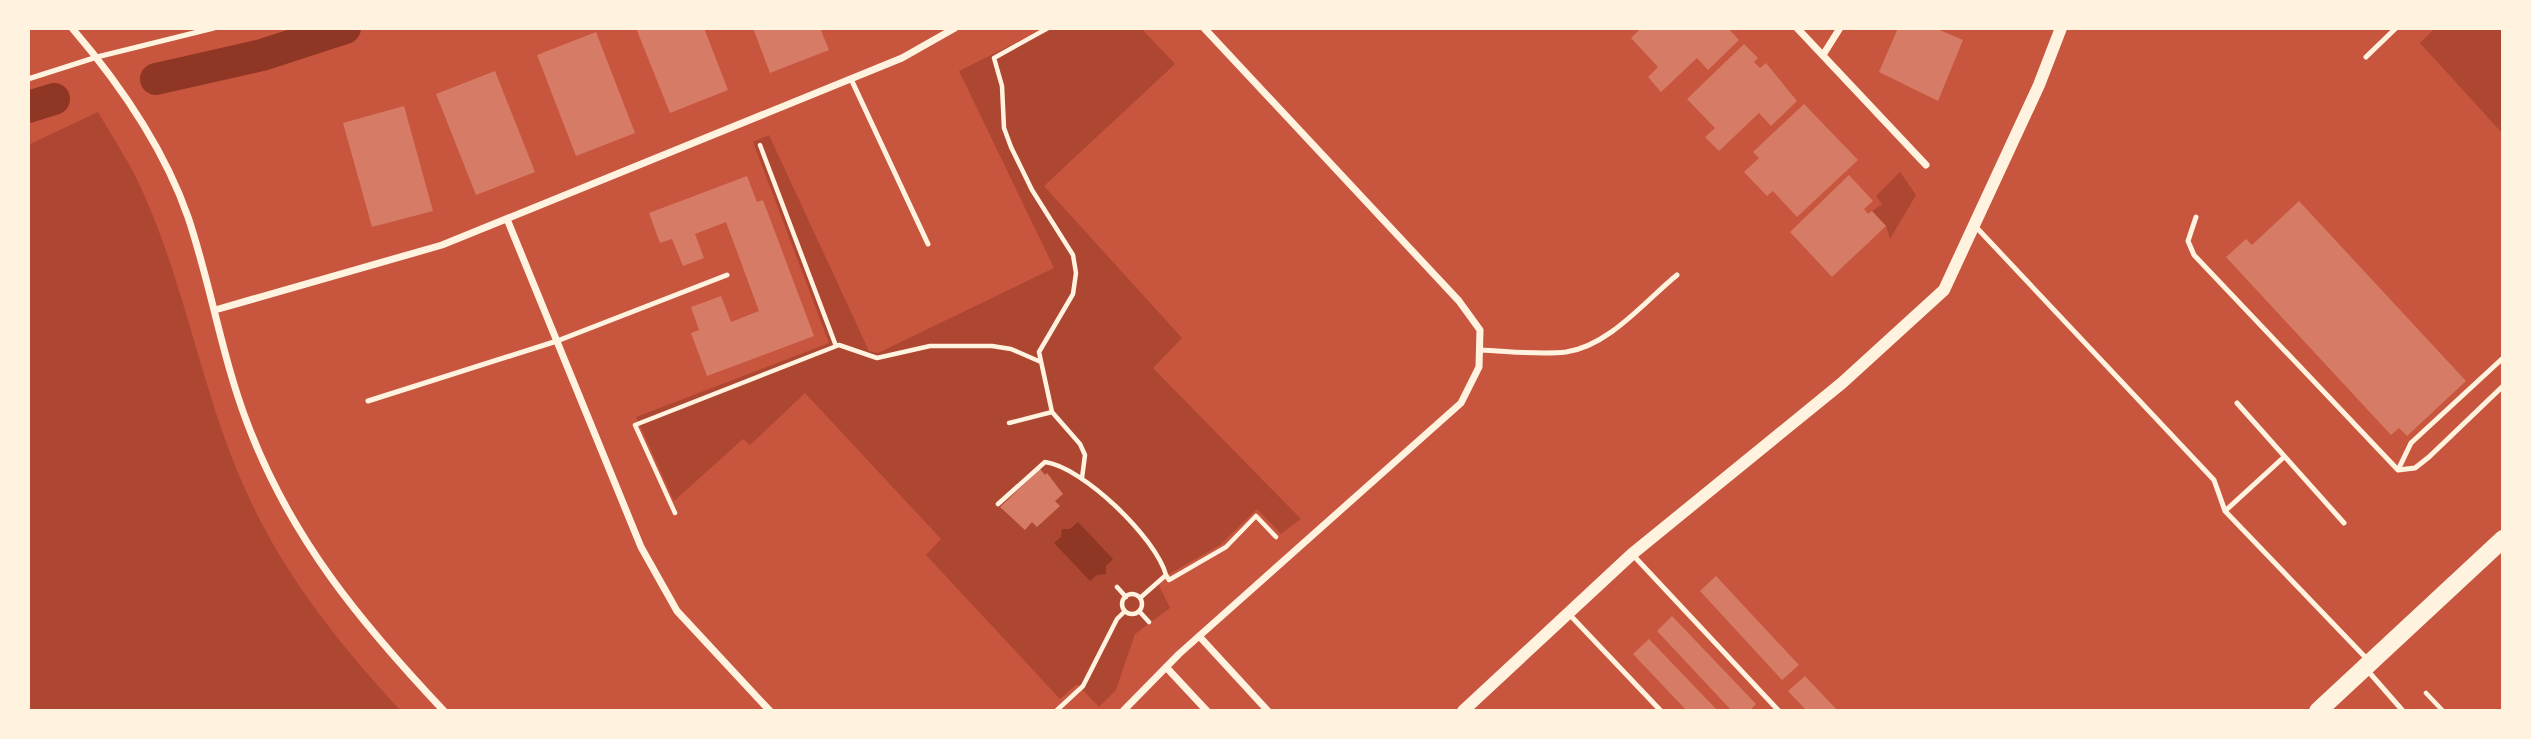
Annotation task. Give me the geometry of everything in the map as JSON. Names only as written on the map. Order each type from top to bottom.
[{"type":"main road","points":[[2318,711],[2503,539]]},
{"type":"street","points":[[72,28],[124,94],[169,174],[187,216],[247,424],[274,486],[306,543],[359,616],[444,711]]},
{"type":"street","points":[[215,310],[442,245],[902,58],[955,28]]},
{"type":"street","points":[[1123,711],[1199,636],[1461,403],[1479,367],[1480,330],[1459,301],[1204,28]]},
{"type":"street","points":[[1797,28],[1926,165]]},
{"type":"street","points":[[1822,55],[1840,28]]},
{"type":"street","points":[[1463,711],[1632,554],[1842,383],[1944,289],[2039,85],[2061,28]]},
{"type":"street","points":[[506,219],[641,547],[677,611],[771,711]]},
{"type":"street","points":[[1199,636],[1268,711]]},
{"type":"street","points":[[1167,667],[1207,711]]},
{"type":"lane","points":[[28,79],[97,57],[214,28]]},
{"type":"lane","points":[[2366,57],[2396,28]]},
{"type":"lane","points":[[851,79],[928,244]]},
{"type":"lane","points":[[2196,217],[2188,241],[2194,255],[2398,470]]},
{"type":"lane","points":[[1974,225],[2214,481],[2225,511],[2367,665],[2403,711]]},
{"type":"lane","points":[[368,401],[557,341],[727,275]]},
{"type":"lane","points":[[1480,350],[1548,353],[1581,348],[1607,334],[1676,275]]},
{"type":"lane","points":[[2398,470],[2411,443],[2503,358]]},
{"type":"lane","points":[[2398,470],[2415,468],[2429,457],[2503,386]]},
{"type":"lane","points":[[2237,403],[2344,523]]},
{"type":"lane","points":[[2225,511],[2284,457]]},
{"type":"lane","points":[[1632,554],[1779,711]]},
{"type":"lane","points":[[1567,612],[1661,711]]},
{"type":"path","points":[[1048,28],[994,58],[1002,86],[1004,128],[1011,147],[1032,190],[1073,254],[1076,273],[1073,294],[1039,352],[1052,412],[1080,444],[1085,455],[1082,478]]},
{"type":"path","points":[[760,145],[836,346]]},
{"type":"path","points":[[675,513],[635,425],[836,346],[877,358],[930,346],[992,346],[1011,349],[1041,362]]},
{"type":"path","points":[[1009,423],[1052,412]]},
{"type":"path","points":[[998,504],[1045,462],[1082,478],[1123,514],[1149,543],[1162,561],[1169,580],[1226,547],[1256,516],[1276,537]]},
{"type":"path","points":[[1140,598],[1166,575]]},
{"type":"path","points":[[1117,587],[1126,597]]},
{"type":"path","points":[[1132,594],[1140,598],[1142,604],[1139,611],[1131,614],[1125,611],[1123,606],[1126,597],[1132,594]]},
{"type":"path","points":[[1056,711],[1083,686],[1117,619],[1125,611]]},
{"type":"path","points":[[1139,611],[1149,622]]},
{"type":"path","points":[[2426,693],[2443,711]]},
{"type":"shaded area","points":[[1045,28],[1141,28],[1175,64],[1044,186],[1182,338],[1153,368],[1301,519],[1281,534],[1257,509],[1220,545],[1157,581],[1170,608],[1135,634],[1116,690],[1099,707],[1077,684],[1060,699],[926,555],[941,539],[805,393],[750,445],[743,439],[674,501],[636,417],[829,343],[753,142],[769,135],[869,351],[878,353],[1054,268],[959,71]]},
{"type":"shaded area","points":[[2435,28],[2503,28],[2503,134],[2420,43]]},
{"type":"shaded area","points":[[98,112],[127,160],[157,227],[183,302],[217,417],[261,522],[314,607],[401,711],[28,711],[28,145]]},
{"type":"shaded area","points":[[1900,172],[1916,195],[1890,239],[1886,226],[1872,211],[1882,204],[1876,196]]},
{"type":"shaded area","points":[[1078,522],[1113,559],[1106,566],[1106,574],[1097,575],[1090,581],[1054,543],[1061,537],[1062,529],[1070,529]]},
{"type":"building","points":[[636,28],[704,28],[728,90],[670,113]]},
{"type":"building","points":[[753,28],[820,28],[829,50],[770,73]]},
{"type":"building","points":[[1641,28],[1728,28],[1739,40],[1708,70],[1697,58],[1661,92],[1648,77],[1658,67],[1631,38]]},
{"type":"building","points":[[1898,28],[1935,28],[1963,40],[1938,101],[1879,72]]},
{"type":"building","points":[[596,32],[635,133],[576,156],[537,55]]},
{"type":"building","points":[[1744,44],[1758,58],[1754,62],[1760,68],[1766,63],[1797,101],[1771,126],[1759,113],[1719,151],[1705,137],[1715,128],[1687,99]]},
{"type":"building","points":[[495,71],[535,172],[476,195],[436,94]]},
{"type":"building","points":[[1804,104],[1858,160],[1797,217],[1773,191],[1767,196],[1744,172],[1759,158],[1753,152]]},
{"type":"building","points":[[404,106],[433,211],[372,227],[343,123]]},
{"type":"building","points":[[1849,175],[1873,201],[1864,209],[1868,214],[1872,211],[1886,226],[1832,277],[1790,232]]},
{"type":"building","points":[[747,176],[757,202],[763,200],[814,336],[707,376],[691,333],[699,330],[691,307],[721,296],[731,322],[759,311],[726,222],[695,234],[704,258],[683,266],[672,239],[660,243],[649,213]]},
{"type":"building","points":[[2299,201],[2466,381],[2407,436],[2399,428],[2391,435],[2226,257],[2246,239],[2252,245]]},
{"type":"building","points":[[1040,469],[1045,475],[1047,473],[1063,494],[1055,501],[1060,506],[1037,527],[1032,522],[1025,530],[1000,507]]},
{"type":"building","points":[[1716,576],[1799,665],[1782,680],[1700,591]]},
{"type":"building","points":[[1672,616],[1756,704],[1749,711],[1732,711],[1657,631]]},
{"type":"building","points":[[1649,639],[1718,711],[1687,711],[1633,654]]},
{"type":"building","points":[[1805,676],[1838,711],[1807,711],[1788,691]]},
{"type":"waterway","points":[[156,79],[262,55],[345,28]]},
{"type":"waterway","points":[[28,107],[54,99]]}]
